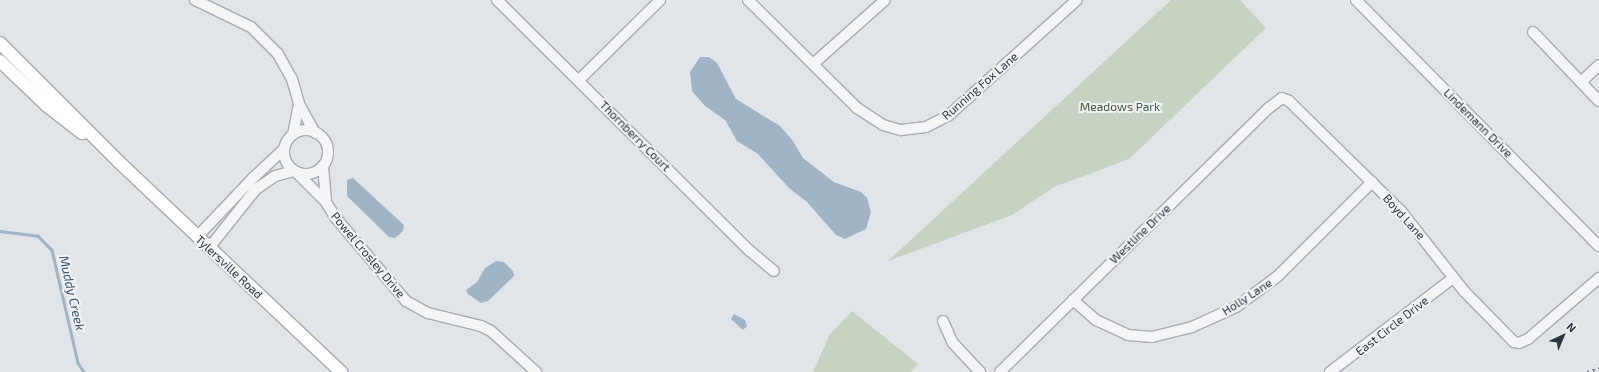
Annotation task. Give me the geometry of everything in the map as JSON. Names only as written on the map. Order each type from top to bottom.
[{"type":"main road","name":"Tylersville Road","points":[[0,43],[119,162],[340,372]]},
{"type":"main road","name":"Tylersville Road","points":[[0,61],[46,105],[119,162]]},
{"type":"street","points":[[195,0],[237,18],[266,40],[286,66],[299,104],[315,133],[327,147],[323,166],[312,174],[296,172],[275,176],[256,189],[209,248]]},
{"type":"street","name":"Thornberry Court","points":[[497,0],[750,251],[774,271]]},
{"type":"street","points":[[578,80],[660,0]]},
{"type":"street","name":"Running Fox Lane","points":[[748,0],[872,120],[895,129],[926,127],[948,116],[1077,0]]},
{"type":"street","points":[[813,64],[885,0]]},
{"type":"street","name":"Lindemann Drive","points":[[1356,0],[1599,246]]},
{"type":"street","points":[[1533,32],[1599,101]]},
{"type":"street","points":[[1581,82],[1599,65]]},
{"type":"street","name":"Boyd Lane","points":[[1282,98],[1289,101],[1372,182],[1418,230],[1453,278],[1503,332],[1519,343],[1535,334],[1599,278]]},
{"type":"street","name":"Westline Drive","points":[[1000,372],[1269,108],[1282,98]]},
{"type":"street","points":[[197,237],[252,178],[284,149],[293,134],[299,104]]},
{"type":"street","points":[[293,134],[304,131],[315,133]]},
{"type":"street","points":[[284,149],[286,161],[296,172]]},
{"type":"street","name":"Powel Crosley Drive","points":[[323,166],[326,202]]},
{"type":"street","name":"Powel Crosley Drive","points":[[296,172],[326,202],[340,223],[406,301],[428,313],[481,326],[491,332],[536,372]]},
{"type":"street","name":"Holly Lane","points":[[1073,300],[1101,323],[1128,335],[1152,337],[1192,327],[1236,307],[1278,276],[1372,182]]},
{"type":"street","name":"East Circle Drive","points":[[1330,372],[1453,278]]},
{"type":"street","points":[[943,320],[953,343],[980,372]]},
{"type":"green space","name":"Meadows Park","points":[[1171,0],[1240,0],[1266,28],[1129,159],[1054,187],[1012,215],[888,261]]},
{"type":"green space","points":[[852,311],[918,364],[911,372],[813,372],[830,334]]},
{"type":"water","points":[[700,57],[709,57],[717,63],[736,99],[780,126],[793,141],[803,158],[834,182],[861,192],[867,198],[871,212],[866,229],[845,239],[836,235],[807,202],[789,188],[758,154],[737,141],[725,120],[705,106],[692,91],[690,72]]},
{"type":"water","points":[[353,178],[404,225],[403,231],[395,238],[389,237],[347,196],[347,180]]},
{"type":"water","points":[[496,261],[504,262],[513,271],[514,276],[488,301],[481,303],[468,294],[466,290],[477,282],[485,268]]},
{"type":"water","points":[[734,314],[745,320],[747,326],[743,330],[731,319]]},
{"type":"waterway","name":"Muddy Creek","points":[[0,231],[38,236],[52,250],[78,363],[84,372]]},
{"type":"railway","points":[[1587,372],[1599,368]]}]
